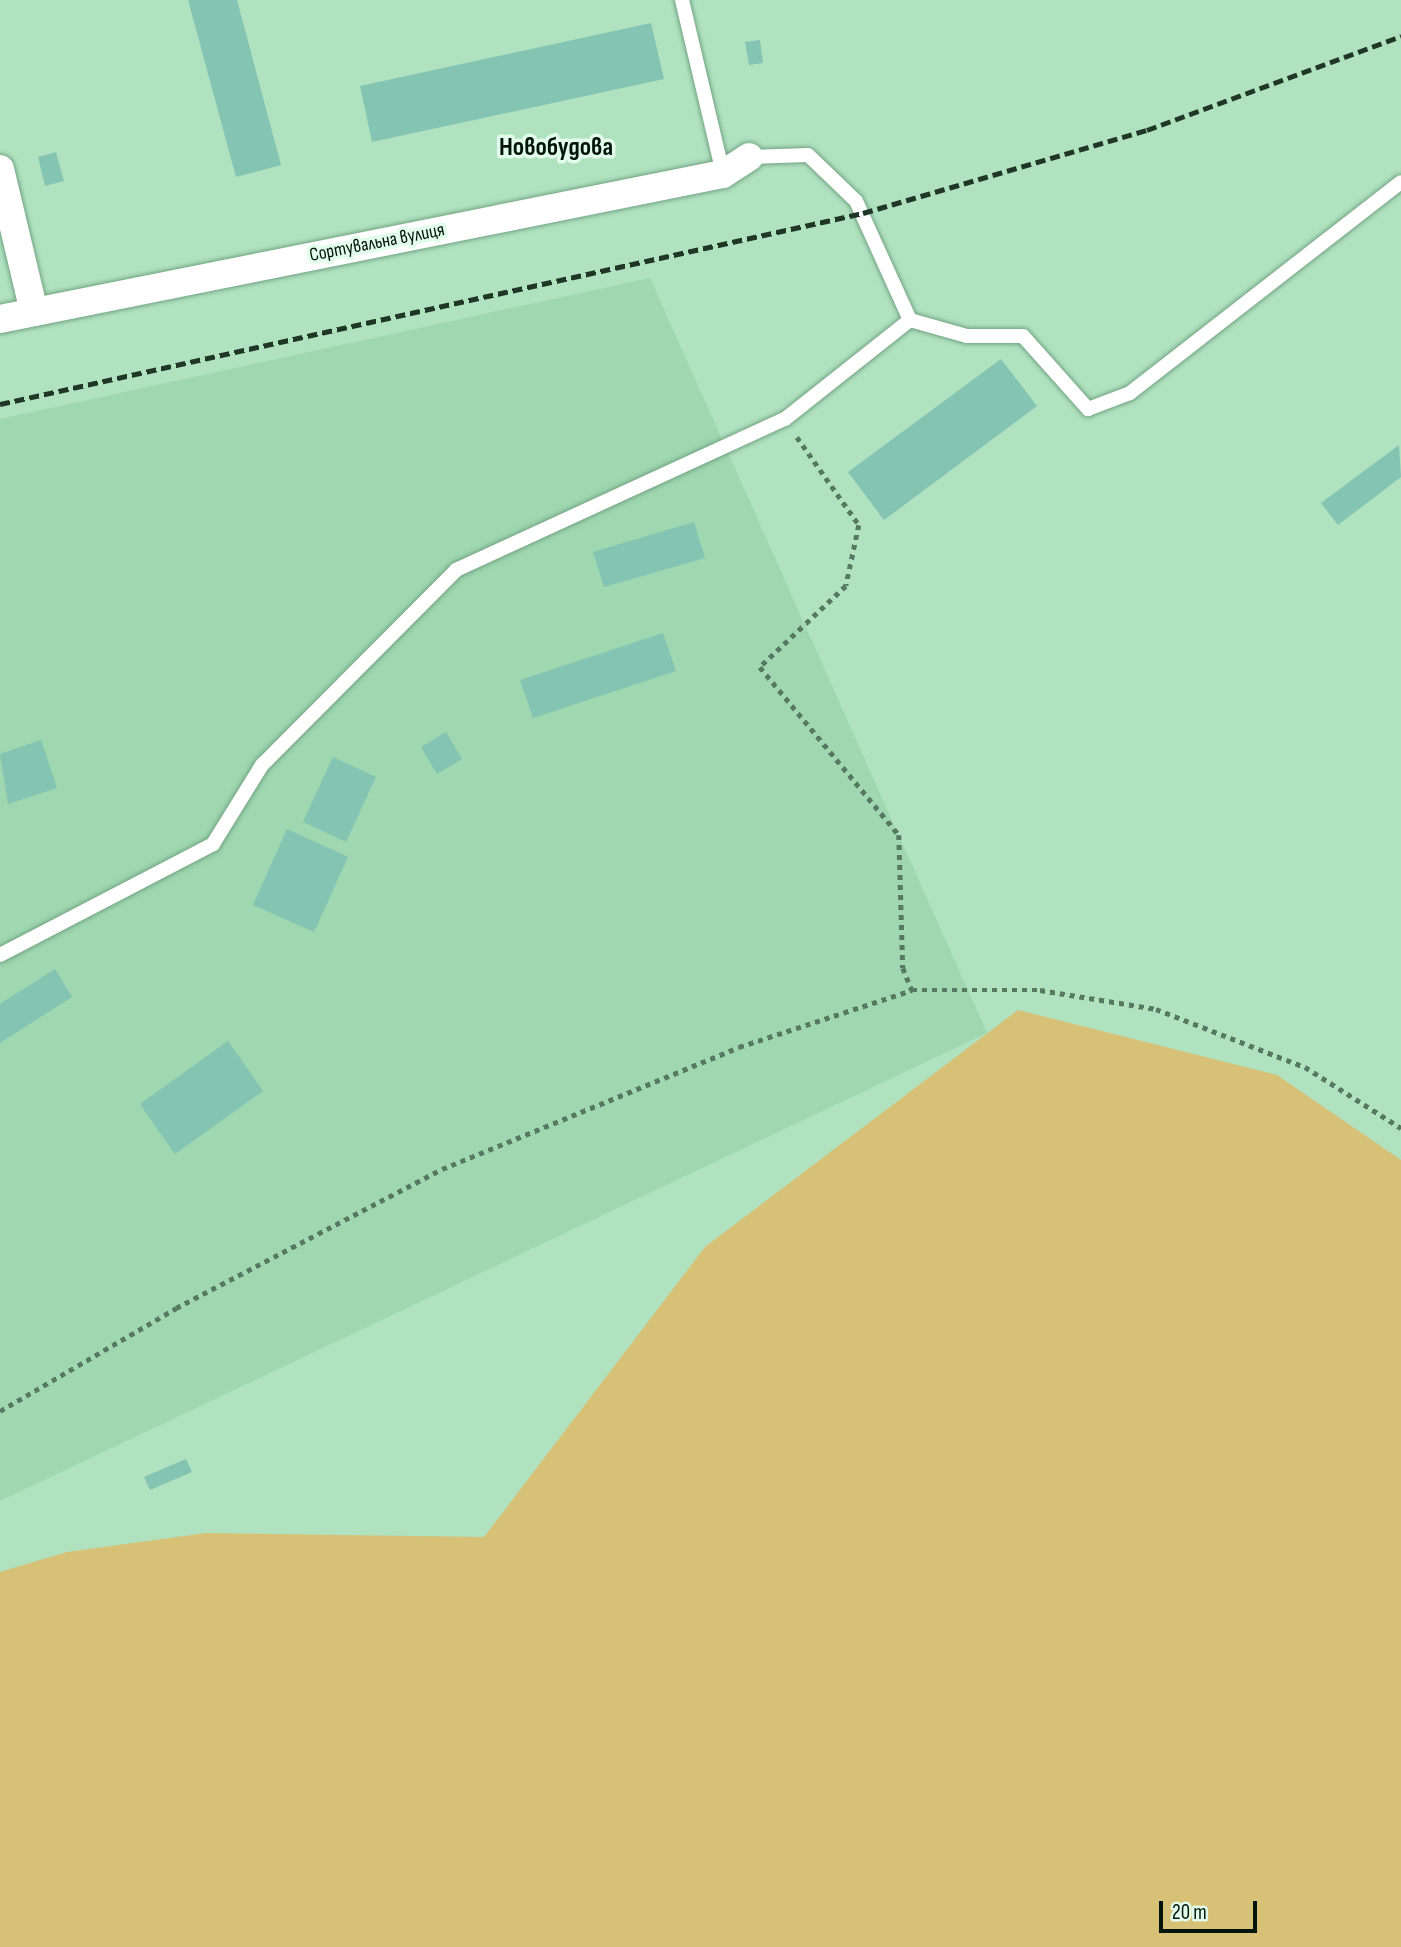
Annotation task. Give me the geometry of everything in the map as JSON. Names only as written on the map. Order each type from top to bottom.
[{"type":"street","name":"Сортувальна вулиця","points":[[0,319],[723,174],[749,157]]},
{"type":"street","points":[[0,169],[34,312]]},
{"type":"lane","points":[[682,0],[723,174]]},
{"type":"lane","points":[[749,157],[808,155],[856,201],[910,320],[967,336],[1023,336],[1088,409],[1130,393],[1401,183]]},
{"type":"lane","points":[[0,955],[213,844],[262,765],[456,570],[785,419],[910,320]]},
{"type":"path","points":[[785,419],[859,525],[846,586],[760,667],[899,835],[903,968],[912,990]]},
{"type":"path","points":[[0,1411],[176,1308],[442,1169],[739,1047],[912,990],[1040,990],[1156,1009],[1305,1067],[1401,1128]]},
{"type":"shaded area","points":[[650,278],[987,1033],[0,1501],[0,419]]},
{"type":"shaded area","points":[[1018,1010],[1277,1075],[1401,1160],[1401,1947],[0,1947],[0,1572],[67,1552],[206,1533],[484,1537],[705,1247]]},
{"type":"building","points":[[188,0],[237,0],[281,165],[236,177]]},
{"type":"building","points":[[651,23],[664,79],[372,142],[360,86]]},
{"type":"building","points":[[760,40],[763,63],[749,65],[745,42]]},
{"type":"building","points":[[56,152],[64,181],[45,186],[38,157]]},
{"type":"building","points":[[1001,359],[1037,406],[884,520],[848,472]]},
{"type":"building","points":[[1399,445],[1401,477],[1338,525],[1321,503]]},
{"type":"building","points":[[694,522],[705,558],[604,587],[593,552]]},
{"type":"building","points":[[663,633],[676,671],[533,718],[520,680]]},
{"type":"building","points":[[446,732],[462,759],[437,774],[421,747]]},
{"type":"building","points":[[41,740],[57,788],[8,804],[0,754]]},
{"type":"building","points":[[333,757],[376,777],[346,842],[303,822]]},
{"type":"building","points":[[287,829],[348,857],[314,932],[253,905]]},
{"type":"building","points":[[55,969],[72,997],[0,1043],[0,1004]]},
{"type":"building","points":[[228,1041],[263,1091],[175,1154],[140,1104]]},
{"type":"building","points":[[186,1459],[192,1472],[150,1490],[144,1477]]},
{"type":"railway","points":[[0,404],[863,213],[1147,130],[1401,36]]},
{"type":"district","name":"Новобудова","points":[[556,148]]}]
